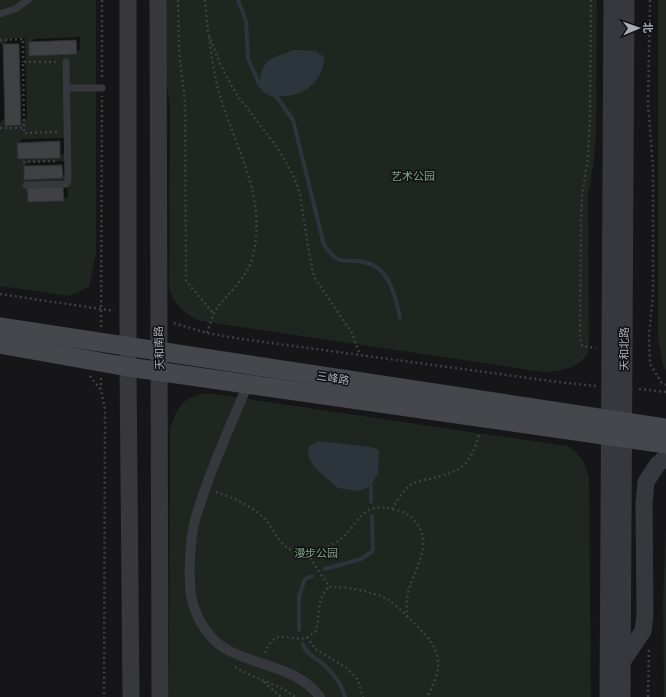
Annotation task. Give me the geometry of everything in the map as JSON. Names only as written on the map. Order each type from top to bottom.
[{"type":"main road","name":"三峰路","points":[[0,326],[159,351],[616,429],[666,444]]},
{"type":"main road","name":"三峰路","points":[[0,344],[160,372],[484,418],[616,429],[666,428]]},
{"type":"street","points":[[128,0],[128,367],[131,697]]},
{"type":"street","name":"天和南路","points":[[158,0],[160,697]]},
{"type":"street","name":"天和北路","points":[[612,0],[610,350],[616,388]]},
{"type":"street","name":"天和北路","points":[[622,697],[616,388],[626,0]]},
{"type":"street","points":[[248,384],[216,460],[195,521],[189,564],[192,603],[205,630],[224,648],[285,671],[313,688],[320,697]]},
{"type":"street","name":"天和北路","points":[[608,697],[616,429]]},
{"type":"street","points":[[622,662],[643,631],[645,614],[644,504],[646,482],[656,465],[666,457]]},
{"type":"lane","points":[[0,14],[15,9],[28,0]]},
{"type":"lane","points":[[26,185],[66,184],[68,181],[66,62]]},
{"type":"lane","points":[[67,88],[102,88]]},
{"type":"path","points":[[101,342],[103,266],[102,0]]},
{"type":"path","points":[[178,0],[179,52],[185,102],[186,281],[214,314]]},
{"type":"path","points":[[205,0],[215,79],[220,98],[249,171],[257,210],[257,232],[253,256],[242,280],[214,314],[207,333]]},
{"type":"path","points":[[591,0],[590,117],[588,159],[582,195],[581,216],[580,338],[582,346],[610,350]]},
{"type":"path","points":[[650,0],[648,104],[653,166],[653,256],[650,364],[662,383],[666,385]]},
{"type":"path","points":[[208,32],[220,64],[237,95],[279,150],[295,179],[300,194],[314,277],[352,333],[360,355]]},
{"type":"path","points":[[0,40],[23,39],[24,132],[68,131]]},
{"type":"path","points":[[23,62],[66,62]]},
{"type":"path","points":[[0,128],[24,128]]},
{"type":"path","points":[[23,162],[68,160]]},
{"type":"path","points":[[0,294],[128,313]]},
{"type":"path","points":[[158,318],[207,333],[550,381],[666,392]]},
{"type":"path","points":[[101,362],[101,390],[105,409],[104,697]]},
{"type":"path","points":[[84,373],[89,376],[101,390]]},
{"type":"path","points":[[392,509],[410,485],[450,474],[460,469],[470,460],[484,418]]},
{"type":"path","points":[[206,488],[249,506],[265,519],[284,546],[296,552],[308,553],[326,547],[342,538],[359,517],[370,509],[384,507],[408,514],[420,526],[424,540],[421,557],[407,595],[407,618]]},
{"type":"path","points":[[308,553],[330,587]]},
{"type":"path","points":[[262,662],[269,642],[278,637],[307,637],[316,631],[320,600],[323,593],[330,587],[343,587],[388,600],[430,640],[436,650],[438,663],[436,676],[427,697]]},
{"type":"path","points":[[307,637],[315,648],[347,668],[358,680],[363,697]]},
{"type":"path","points":[[262,681],[281,697]]},
{"type":"green space","points":[[0,0],[96,0],[96,253],[89,287],[69,296],[0,286]]},
{"type":"green space","name":"艺术公园","points":[[162,0],[597,0],[596,134],[594,160],[588,197],[589,345],[584,358],[572,367],[557,371],[543,372],[201,321],[190,316],[180,308],[169,287],[170,105],[162,56]]},
{"type":"green space","points":[[658,0],[666,0],[666,371],[663,365],[658,339]]},
{"type":"green space","name":"漫步公园","points":[[206,393],[567,446],[575,452],[586,468],[589,478],[591,697],[169,697],[170,428],[176,414],[186,400]]},
{"type":"green space","points":[[666,525],[666,697],[664,697],[663,603]]},
{"type":"shaded area","points":[[294,50],[316,51],[324,57],[322,69],[317,79],[310,87],[300,93],[289,96],[268,92],[259,84],[266,64],[269,60]]},
{"type":"shaded area","points":[[319,441],[370,447],[379,450],[378,473],[371,486],[358,491],[338,488],[315,468],[308,456],[309,446]]},
{"type":"building","points":[[76,40],[77,54],[29,56],[29,42]]},
{"type":"building","points":[[3,44],[19,44],[21,125],[5,126]]},
{"type":"building","points":[[60,141],[60,158],[18,159],[17,143]]},
{"type":"building","points":[[62,165],[63,178],[24,180],[24,166]]},
{"type":"building","points":[[63,187],[64,201],[28,202],[27,188]]},
{"type":"waterway","points":[[238,0],[246,21],[248,58],[259,84],[265,91],[277,97],[293,120],[324,245],[330,253],[339,260],[367,263],[375,266],[381,271],[391,285],[400,318]]},
{"type":"waterway","points":[[371,486],[371,502]]},
{"type":"waterway","points":[[325,569],[361,559],[373,551],[372,516]]},
{"type":"waterway","points":[[299,630],[299,596],[305,579],[312,576]]},
{"type":"waterway","points":[[303,644],[308,653],[323,664],[334,675],[342,687],[345,697]]}]
